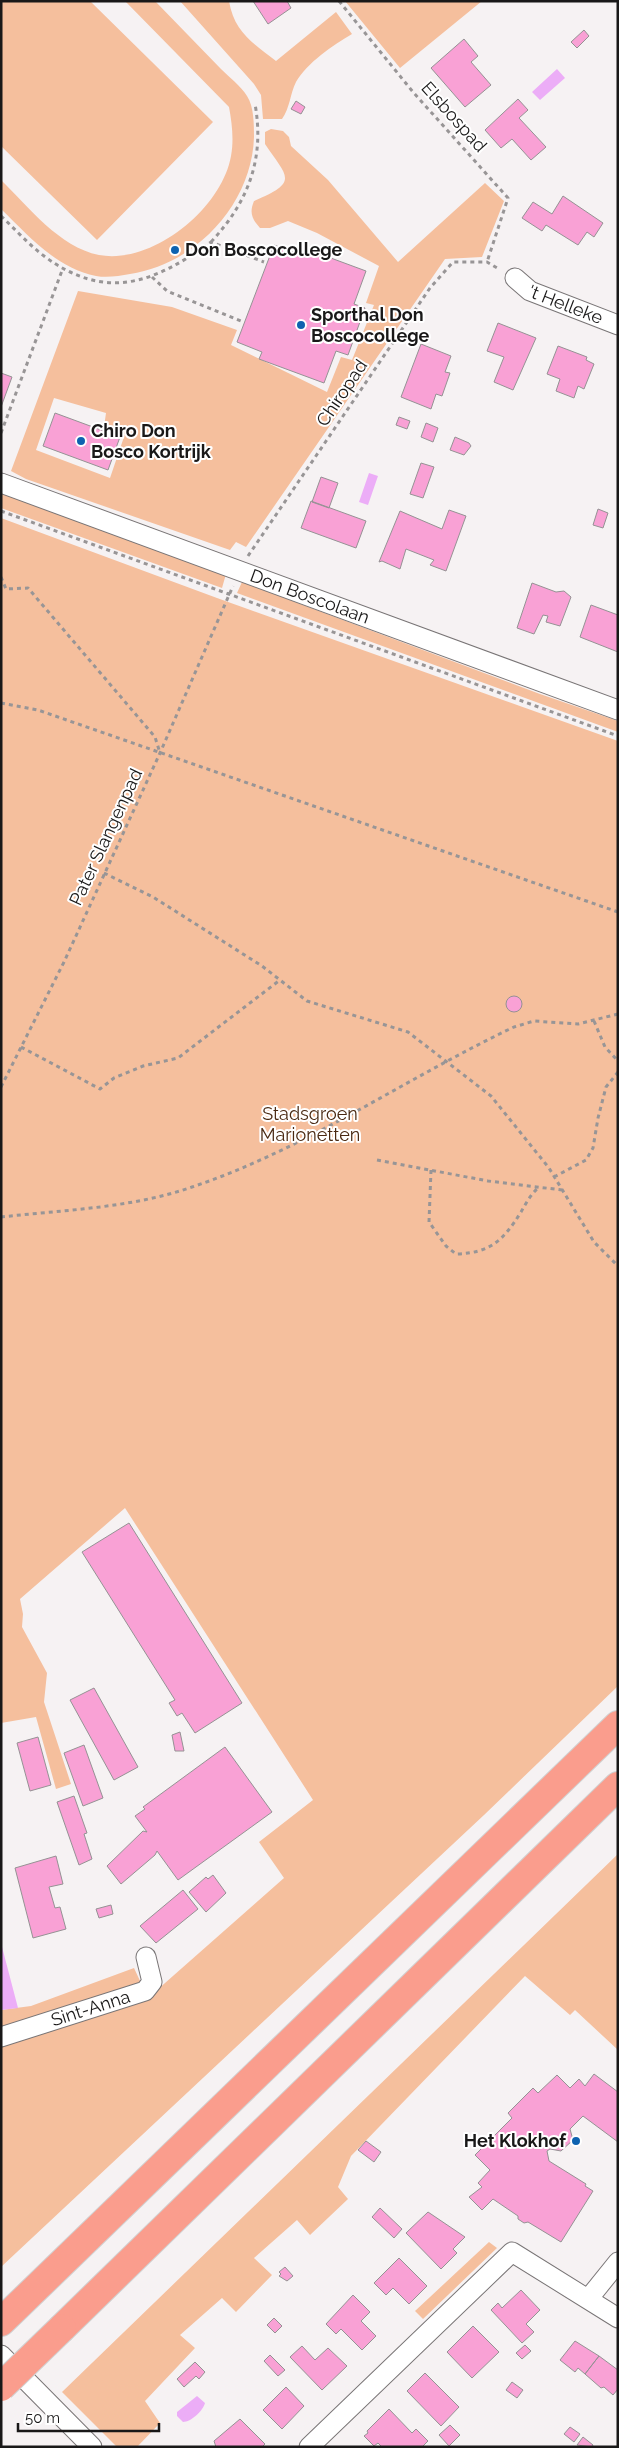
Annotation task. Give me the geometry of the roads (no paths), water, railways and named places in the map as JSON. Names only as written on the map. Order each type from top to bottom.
[{"type":"highway","points":[[1,2322],[618,1725]]},
{"type":"highway","points":[[1,2387],[618,1786]]},
{"type":"street","name":"'t Helleke","points":[[515,278],[530,291],[618,325]]},
{"type":"street","name":"Don Boscolaan","points":[[1,483],[618,710]]},
{"type":"street","name":"Sint-Anna","points":[[1,2037],[145,1991],[152,1982],[146,1957]]},
{"type":"street","points":[[309,2447],[512,2252],[589,2298],[618,2318]]},
{"type":"street","points":[[589,2298],[618,2262]]},
{"type":"street","points":[[1,2355],[92,2447]]},
{"type":"place","name":"Don Boscocollege","points":[[175,250]]},
{"type":"place","name":"Sporthal Don Boscocollege","points":[[301,325]]},
{"type":"place","name":"Chiro Don Bosco Kortrijk","points":[[81,441]]},
{"type":"place","name":"Het Klokhof","points":[[576,2141]]},
{"type":"park label","name":"Stadsgroen Marionetten","points":[[310,1124]]}]
